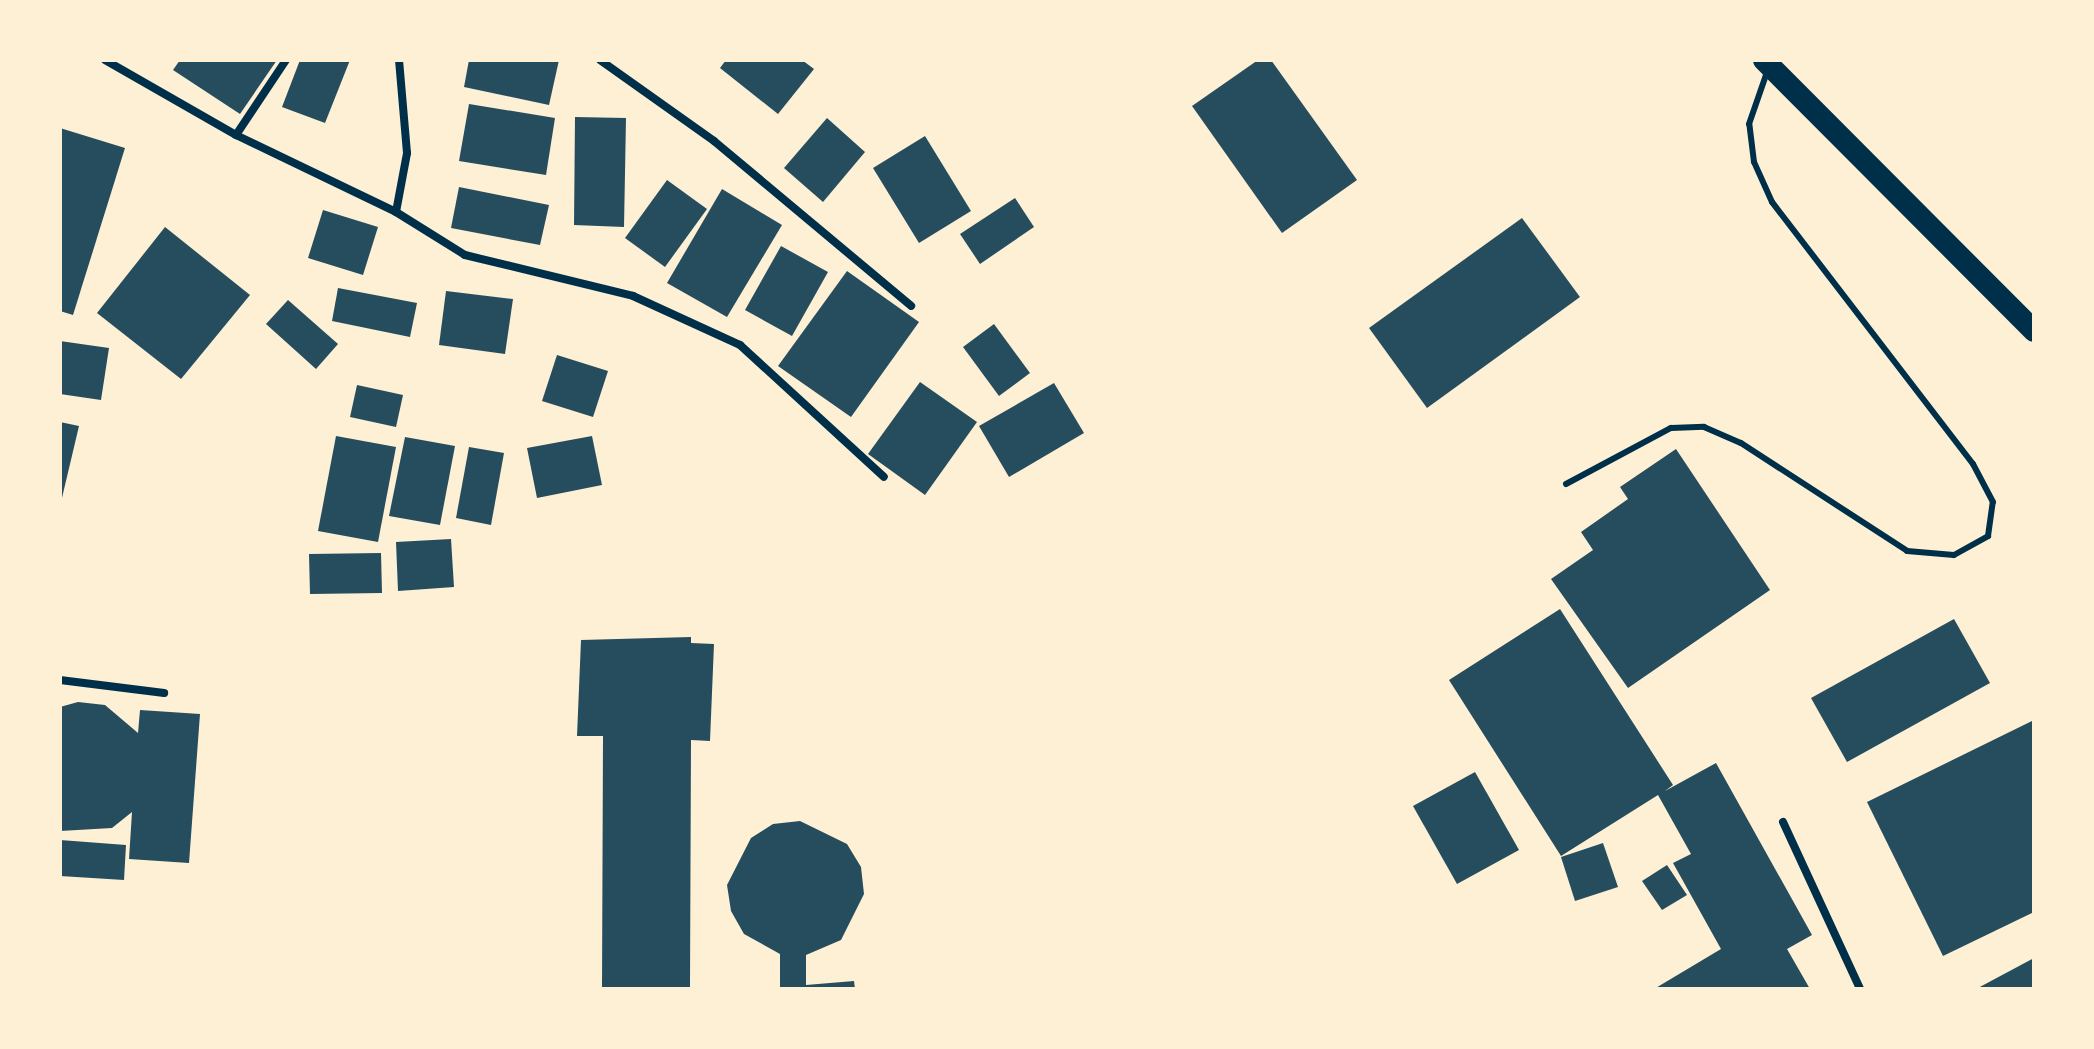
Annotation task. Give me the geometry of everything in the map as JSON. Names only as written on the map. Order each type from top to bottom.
[{"type":"highway","points":[[1767,63],[2034,331]]},
{"type":"street","points":[[105,60],[236,135],[396,212],[465,255],[633,296],[693,320],[770,366],[884,477]]},
{"type":"street","points":[[236,135],[286,60]]},
{"type":"street","points":[[396,212],[407,153],[399,60]]},
{"type":"street","points":[[600,60],[714,141],[911,306]]},
{"type":"street","points":[[60,680],[164,693]]},
{"type":"street","points":[[1783,822],[1860,989]]},
{"type":"lane","points":[[1566,484],[1671,428],[1704,427],[1741,443],[1907,551],[1954,555],[1988,536],[1993,502],[1973,464],[1772,202],[1754,162],[1749,124],[1767,63]]},
{"type":"building","points":[[180,60],[277,60],[240,114],[173,70]]},
{"type":"building","points":[[300,60],[350,60],[325,123],[282,107]]},
{"type":"building","points":[[469,60],[559,60],[549,105],[464,87]]},
{"type":"building","points":[[726,60],[802,60],[814,69],[778,114],[720,68]]},
{"type":"building","points":[[1258,60],[1271,60],[1357,180],[1282,233],[1192,106]]},
{"type":"building","points":[[469,104],[555,118],[546,175],[459,161]]},
{"type":"building","points":[[575,117],[626,118],[624,227],[574,225]]},
{"type":"building","points":[[827,118],[865,152],[823,202],[784,168]]},
{"type":"building","points":[[60,128],[125,148],[73,315],[60,311]]},
{"type":"building","points":[[925,136],[971,211],[919,243],[873,168]]},
{"type":"building","points":[[667,180],[707,209],[665,267],[625,238]]},
{"type":"building","points":[[459,187],[549,205],[540,245],[451,228]]},
{"type":"building","points":[[722,189],[782,225],[727,317],[667,283]]},
{"type":"building","points":[[1015,198],[1034,227],[980,264],[960,234]]},
{"type":"building","points":[[323,210],[378,227],[363,275],[308,258]]},
{"type":"building","points":[[1522,218],[1580,297],[1427,408],[1369,328]]},
{"type":"building","points":[[165,227],[250,295],[181,379],[97,313]]},
{"type":"building","points":[[781,246],[828,272],[792,336],[745,310]]},
{"type":"building","points":[[847,271],[919,322],[851,417],[778,366]]},
{"type":"building","points":[[338,288],[417,303],[410,337],[332,321]]},
{"type":"building","points":[[446,291],[513,299],[505,354],[439,345]]},
{"type":"building","points":[[288,300],[338,344],[316,369],[266,324]]},
{"type":"building","points":[[994,324],[1030,373],[999,396],[963,347]]},
{"type":"building","points":[[60,341],[109,348],[101,400],[60,394]]},
{"type":"building","points":[[557,355],[608,371],[593,417],[542,401]]},
{"type":"building","points":[[920,382],[977,422],[925,495],[868,454]]},
{"type":"building","points":[[1054,383],[1084,433],[1009,477],[979,426]]},
{"type":"building","points":[[357,385],[403,395],[396,427],[350,417]]},
{"type":"building","points":[[60,422],[79,426],[61,502],[60,502]]},
{"type":"building","points":[[336,436],[396,447],[378,542],[318,531]]},
{"type":"building","points":[[592,436],[602,485],[537,498],[527,448]]},
{"type":"building","points":[[405,437],[455,446],[440,525],[389,516]]},
{"type":"building","points":[[469,447],[504,453],[491,525],[456,518]]},
{"type":"building","points":[[1676,449],[1770,590],[1628,688],[1551,579],[1593,550],[1581,532],[1628,499],[1620,487]]},
{"type":"building","points":[[451,539],[454,587],[398,591],[396,542]]},
{"type":"building","points":[[381,553],[382,593],[310,594],[309,554]]},
{"type":"building","points":[[1560,609],[1673,785],[1665,791],[1716,763],[1812,935],[1787,949],[1810,989],[1654,989],[1721,949],[1673,863],[1691,854],[1658,795],[1561,856],[1449,680]]},
{"type":"building","points":[[1954,619],[1990,683],[1847,762],[1811,698]]},
{"type":"building","points":[[691,637],[691,643],[714,644],[710,741],[691,740],[690,989],[602,989],[603,736],[577,736],[581,640]]},
{"type":"building","points":[[78,702],[105,705],[138,733],[140,710],[200,714],[189,863],[129,859],[132,812],[112,828],[60,831],[60,707]]},
{"type":"building","points":[[2034,720],[2034,912],[1943,956],[1867,802]]},
{"type":"building","points":[[1475,772],[1519,850],[1457,884],[1413,806]]},
{"type":"building","points":[[800,821],[847,844],[861,867],[864,894],[841,940],[806,955],[806,985],[854,981],[855,989],[780,989],[780,954],[744,934],[731,911],[727,885],[751,838],[773,824]]},
{"type":"building","points":[[60,840],[126,845],[124,880],[60,876]]},
{"type":"building","points":[[1603,843],[1618,887],[1575,901],[1561,857]]},
{"type":"building","points":[[1667,865],[1687,895],[1662,910],[1642,881]]},
{"type":"building","points":[[2034,958],[2034,989],[1976,989]]}]
